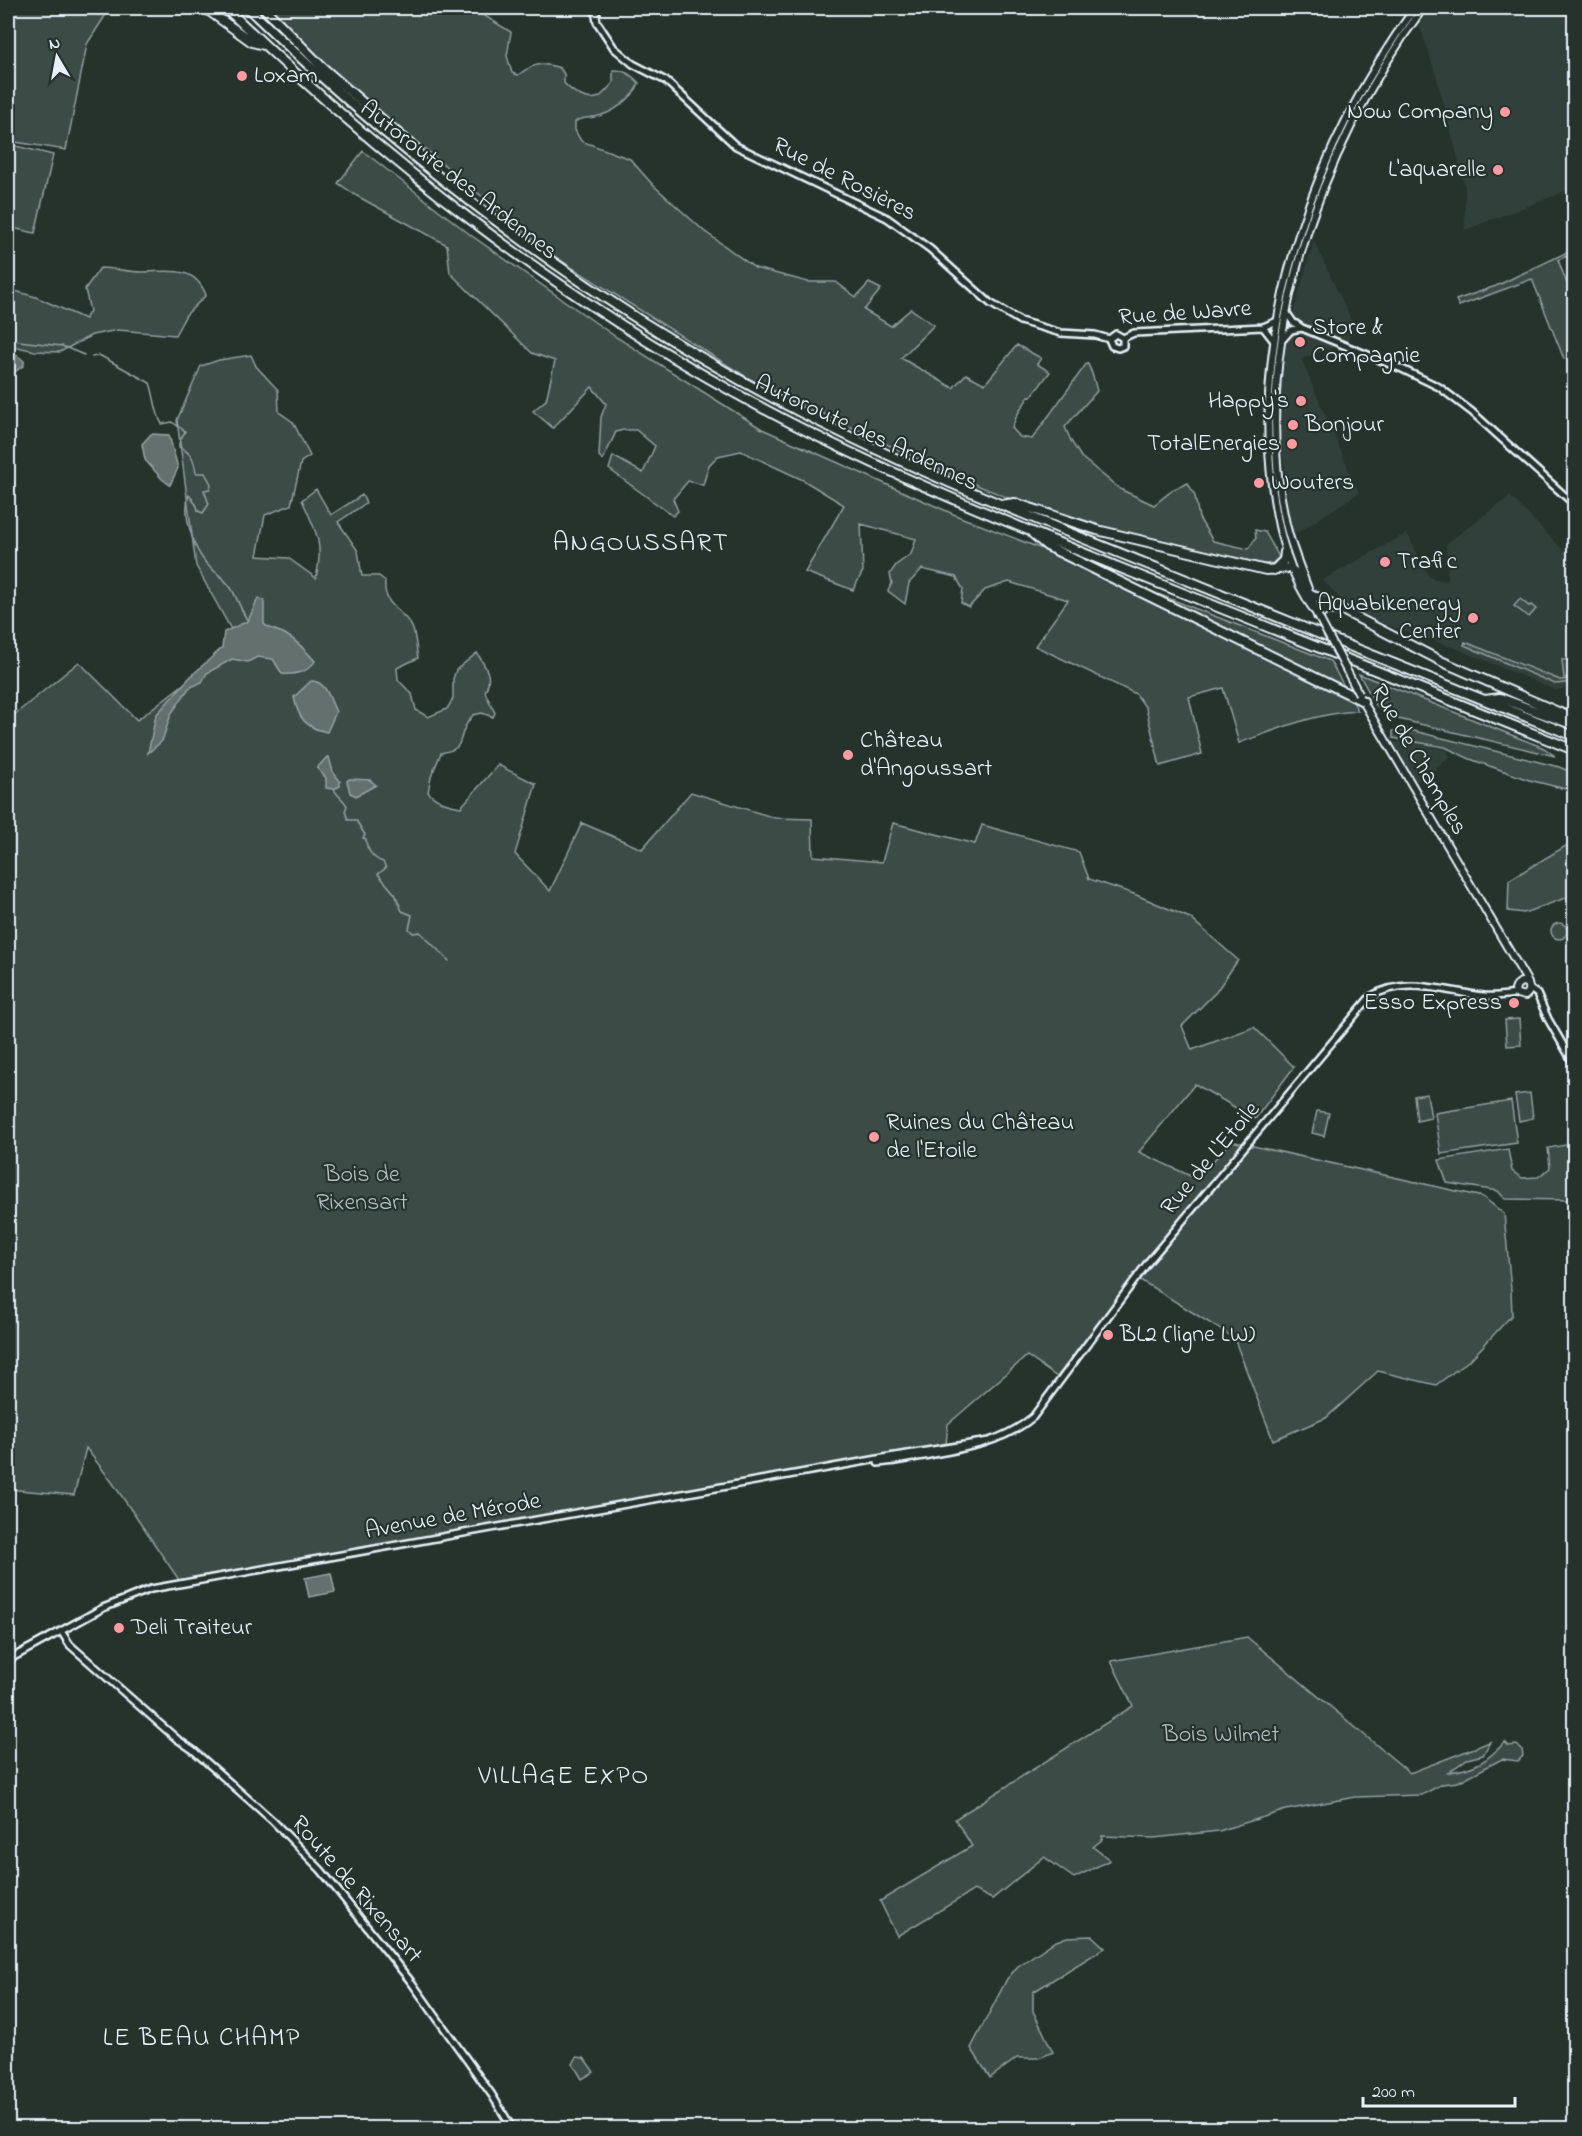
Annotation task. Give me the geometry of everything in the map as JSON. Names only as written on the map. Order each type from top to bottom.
[{"type":"highway","points":[[205,8],[252,42],[266,46]]},
{"type":"highway","name":"Autoroute des Ardennes","points":[[226,8],[357,128],[425,186],[494,238],[620,325],[735,393],[792,424],[904,477],[1027,530],[1575,750]]},
{"type":"highway","name":"Autoroute des Ardennes","points":[[248,8],[318,73],[422,163],[503,227],[575,278],[703,358],[797,411],[869,447],[999,505],[1575,736]]},
{"type":"highway","points":[[264,8],[322,67],[418,151],[422,163]]},
{"type":"highway","points":[[999,505],[1015,503],[1096,530],[1273,570],[1290,568]]},
{"type":"highway","points":[[1027,530],[1047,546],[1361,698]]},
{"type":"highway","points":[[1273,570],[1284,560],[1285,552]]},
{"type":"highway","points":[[1311,594],[1443,662],[1575,719]]},
{"type":"highway","points":[[1318,616],[1325,610],[1338,609]]},
{"type":"highway","points":[[1484,700],[1500,698],[1575,725]]},
{"type":"main road","points":[[1312,605],[1298,573],[1290,568],[1274,499],[1268,446],[1268,415],[1280,323],[1299,237],[1325,167],[1363,89],[1405,21],[1420,8]]},
{"type":"main road","points":[[1280,323],[1286,312],[1309,228],[1331,170],[1368,93],[1420,8]]},
{"type":"main road","points":[[1277,342],[1275,429],[1282,498],[1294,553],[1311,594],[1312,605]]},
{"type":"main road","name":"Rue de Champles","points":[[1312,605],[1361,698],[1528,989]]},
{"type":"main road","name":"Rue de Champles","points":[[1517,994],[1518,968]]},
{"type":"main road","points":[[1517,984],[1528,989]]},
{"type":"main road","points":[[1517,994],[1528,989]]},
{"type":"street","name":"Rue de Rosières","points":[[597,8],[596,16],[600,28],[614,48],[633,64],[666,81],[736,146],[865,206],[900,226],[1004,313],[1039,327],[1109,339]]},
{"type":"street","name":"Rue de Wavre","points":[[1286,312],[1293,322],[1302,328],[1402,369],[1439,387],[1466,406],[1575,504]]},
{"type":"street","name":"Rue de Wavre","points":[[1109,339],[1116,334],[1124,338],[1134,333],[1263,327],[1280,323]]},
{"type":"street","name":"Rue de Wavre","points":[[1263,327],[1277,342],[1287,333],[1302,328]]},
{"type":"street","points":[[1109,339],[1112,346],[1118,348],[1123,346],[1124,338]]},
{"type":"street","points":[[1504,995],[1517,984]]},
{"type":"street","name":"Rue de L'Etoile","points":[[942,1450],[989,1442],[1020,1427],[1043,1406],[1149,1261],[1370,997],[1387,988],[1406,985],[1485,996],[1517,994]]},
{"type":"street","points":[[1528,989],[1537,994],[1539,1002],[1575,1064]]},
{"type":"street","name":"Avenue de Mérode","points":[[8,1660],[120,1600],[157,1588],[861,1464],[887,1462],[942,1450]]},
{"type":"street","name":"Route de Rixensart","points":[[61,1631],[70,1645],[177,1739],[193,1750],[290,1837],[321,1870],[412,1983],[492,2095],[512,2128]]},
{"type":"shaded area","points":[[1414,8],[1574,8],[1574,188],[1465,230],[1465,188],[1460,166],[1436,75]]},
{"type":"shaded area","points":[[1314,241],[1355,328],[1346,343],[1301,359],[1359,493],[1300,531],[1293,533],[1288,512],[1281,444],[1280,395],[1286,338]]},
{"type":"shaded area","points":[[8,348],[24,361],[24,365],[8,377]]},
{"type":"shaded area","points":[[151,434],[169,435],[178,468],[170,485],[145,460],[142,444]]},
{"type":"shaded area","points":[[1510,496],[1564,551],[1574,539],[1574,687],[1555,690],[1458,649],[1376,621],[1346,605],[1323,580],[1407,533],[1429,577],[1448,581],[1446,544]]},
{"type":"shaded area","points":[[258,598],[264,600],[264,624],[285,634],[315,661],[301,672],[282,674],[273,659],[257,657],[248,662],[232,659],[207,673],[202,682],[189,688],[171,714],[162,741],[148,753],[156,715],[191,676],[222,648],[224,632],[248,621]]},
{"type":"shaded area","points":[[311,681],[324,687],[336,712],[327,732],[308,725],[296,704],[294,697]]},
{"type":"shaded area","points":[[1393,742],[1413,742],[1447,750],[1450,757],[1433,772],[1415,782]]},
{"type":"shaded area","points":[[329,757],[333,772],[340,781],[340,786],[334,789],[326,788],[326,778],[317,768]]},
{"type":"shaded area","points":[[349,779],[370,780],[376,785],[356,796],[350,793],[347,781]]},
{"type":"shaded area","points":[[331,1573],[335,1592],[309,1597],[305,1578]]},
{"type":"green space","points":[[8,8],[99,8],[105,16],[87,44],[66,150],[9,141]]},
{"type":"green space","points":[[267,8],[472,8],[511,32],[507,56],[512,73],[518,75],[538,65],[560,68],[567,86],[575,93],[594,98],[599,97],[613,83],[613,70],[628,73],[639,83],[632,95],[615,109],[575,122],[575,130],[581,141],[630,159],[653,185],[704,231],[755,268],[808,282],[836,282],[856,297],[869,283],[881,289],[864,310],[891,326],[911,309],[934,325],[901,358],[953,388],[966,374],[985,384],[1017,345],[1041,358],[1037,364],[1050,372],[1031,397],[1029,396],[1017,415],[1012,428],[1020,437],[1032,439],[1087,363],[1097,391],[1065,427],[1081,457],[1120,489],[1154,505],[1174,489],[1188,483],[1195,496],[1199,518],[1213,541],[1248,549],[1256,538],[1255,530],[1265,532],[1279,557],[1273,563],[1264,564],[1122,533],[1033,508],[945,472],[748,378],[552,255],[308,51]]},
{"type":"green space","points":[[8,144],[53,155],[35,233],[8,227]]},
{"type":"green space","points":[[363,151],[472,236],[616,337],[762,429],[960,517],[1330,661],[1358,711],[1312,718],[1239,743],[1223,688],[1189,697],[1202,754],[1160,766],[1146,708],[1136,694],[1035,646],[1068,600],[1009,582],[985,590],[969,607],[961,603],[963,589],[956,577],[922,569],[909,583],[905,604],[888,591],[892,583],[890,574],[896,565],[911,554],[916,539],[861,524],[863,571],[853,590],[805,572],[844,505],[803,480],[741,451],[718,456],[709,465],[703,485],[688,481],[673,499],[678,511],[673,516],[609,469],[613,456],[643,473],[655,446],[636,430],[623,430],[616,432],[603,460],[599,456],[601,417],[606,404],[592,387],[553,428],[533,411],[546,400],[555,361],[532,353],[450,273],[447,245],[357,196],[338,183]]},
{"type":"green space","points":[[1574,249],[1574,253],[1558,260],[1574,302],[1574,357],[1564,359],[1532,279],[1459,306],[1456,300],[1496,286]]},
{"type":"green space","points":[[100,268],[137,272],[171,271],[187,274],[195,278],[206,295],[186,315],[175,335],[118,330],[92,335],[60,352],[35,351],[8,345],[8,289],[36,297],[85,319],[90,311],[85,289]]},
{"type":"green space","name":"Bois de Rixensart","points":[[251,355],[256,366],[278,390],[279,412],[293,422],[310,456],[301,462],[291,505],[265,515],[257,556],[288,558],[316,578],[319,546],[302,500],[316,489],[331,515],[362,495],[366,503],[338,522],[358,551],[362,576],[379,576],[385,581],[389,601],[413,628],[418,658],[397,668],[398,680],[412,694],[416,710],[428,717],[447,709],[453,699],[453,679],[456,670],[477,653],[486,667],[488,676],[485,692],[495,713],[493,717],[482,713],[473,715],[465,727],[459,745],[441,753],[431,777],[428,792],[443,802],[461,807],[498,765],[536,784],[515,854],[550,891],[582,823],[642,849],[691,792],[775,818],[812,819],[813,856],[882,862],[893,823],[975,844],[982,825],[1079,852],[1089,879],[1134,894],[1190,918],[1238,960],[1216,992],[1182,1026],[1192,1050],[1254,1027],[1294,1067],[1255,1119],[1195,1084],[1139,1152],[1197,1179],[1231,1141],[1483,1197],[1504,1214],[1512,1315],[1471,1359],[1436,1385],[1378,1371],[1326,1418],[1273,1440],[1234,1338],[1134,1276],[1057,1377],[1027,1356],[948,1424],[946,1444],[179,1580],[86,1448],[74,1495],[8,1489],[8,720],[79,662],[137,720],[238,642],[196,566],[177,420],[201,366],[219,360]]},
{"type":"green space","points":[[1520,599],[1536,609],[1529,617],[1514,606]]},
{"type":"green space","points":[[1465,642],[1560,680],[1574,679],[1574,682],[1555,684],[1464,645]]},
{"type":"green space","points":[[1574,659],[1574,677],[1564,678],[1562,660]]},
{"type":"green space","points":[[1359,674],[1544,748],[1555,756],[1390,717],[1376,705]]},
{"type":"green space","points":[[1402,728],[1559,767],[1574,773],[1574,791],[1529,780],[1470,759],[1445,747],[1393,738],[1393,731]]},
{"type":"green space","points":[[1574,841],[1574,867],[1570,872],[1574,895],[1524,913],[1508,911],[1509,880]]},
{"type":"green space","points":[[1559,923],[1565,925],[1567,931],[1565,937],[1559,939],[1553,937],[1551,931],[1553,925]]},
{"type":"green space","points":[[1519,1019],[1521,1045],[1507,1046],[1505,1020]]},
{"type":"green space","points":[[1530,1093],[1533,1118],[1519,1121],[1515,1095]]},
{"type":"green space","points":[[1427,1094],[1431,1118],[1417,1121],[1414,1096]]},
{"type":"green space","points":[[1511,1101],[1517,1143],[1441,1154],[1435,1113]]},
{"type":"green space","points":[[1317,1111],[1329,1113],[1324,1136],[1312,1133]]},
{"type":"green space","points":[[1571,1144],[1574,1156],[1574,1200],[1505,1199],[1498,1191],[1447,1183],[1439,1160],[1508,1149],[1512,1171],[1522,1178],[1538,1177],[1550,1168],[1548,1148]]},
{"type":"green space","name":"Bois Wilmet","points":[[1247,1637],[1410,1773],[1490,1742],[1483,1755],[1467,1759],[1449,1772],[1466,1769],[1480,1763],[1505,1742],[1509,1746],[1517,1745],[1522,1750],[1523,1756],[1518,1761],[1502,1759],[1458,1782],[1442,1784],[1422,1795],[1355,1797],[1286,1810],[1219,1831],[1154,1838],[1102,1836],[1103,1839],[1093,1847],[1110,1860],[1074,1878],[1044,1857],[992,1899],[974,1890],[897,1936],[880,1901],[972,1846],[955,1819],[1133,1706],[1111,1661]]},
{"type":"green space","points":[[1092,1936],[1105,1948],[1033,1992],[1033,2011],[1053,2052],[1039,2058],[1017,2058],[990,2078],[971,2048],[1007,1979],[1018,1966],[1054,1942],[1067,1937]]},
{"type":"green space","points":[[577,2057],[584,2058],[594,2072],[582,2079],[573,2064]]},
{"type":"waterway","points":[[8,336],[19,341],[62,346],[84,355]]},
{"type":"waterway","points":[[92,357],[99,355],[150,383],[162,424],[172,422],[185,431],[179,447],[192,457],[196,473],[205,473],[211,484],[210,489],[204,490],[209,504],[203,513],[198,511],[189,495],[187,511],[193,539],[205,562],[231,588],[248,621]]},
{"type":"waterway","points":[[334,789],[347,806],[345,811],[348,820],[356,820],[365,835],[363,838],[366,839],[371,853],[383,862],[386,868],[378,874],[395,894],[402,911],[412,915],[409,929],[413,933],[420,932],[449,961]]},
{"type":"place","name":"Loxam","points":[[242,76]]},
{"type":"place","name":"Now Company","points":[[1505,112]]},
{"type":"place","name":"L'aquarelle","points":[[1498,170]]},
{"type":"place","name":"Store & Compagnie","points":[[1300,342]]},
{"type":"place","name":"Happy's","points":[[1301,401]]},
{"type":"place","name":"Bonjour","points":[[1293,425]]},
{"type":"place","name":"TotalEnergies","points":[[1292,444]]},
{"type":"place","name":"Wouters","points":[[1259,483]]},
{"type":"place","name":"Trafic","points":[[1385,562]]},
{"type":"place","name":"Aquabikenergy Center","points":[[1473,618]]},
{"type":"place","name":"Château d'Angoussart","points":[[848,755]]},
{"type":"place","name":"Esso Express","points":[[1514,1003]]},
{"type":"place","name":"Ruines du Château de l'Etoile","points":[[874,1137]]},
{"type":"place","name":"BL2 (ligne LW)","points":[[1108,1335]]},
{"type":"place","name":"Deli Traiteur","points":[[119,1628]]},
{"type":"district","name":"ANGOUSSART","points":[[641,544]]},
{"type":"district","name":"VILLAGE EXPO","points":[[564,1777]]},
{"type":"district","name":"LE BEAU CHAMP","points":[[202,2039]]}]
